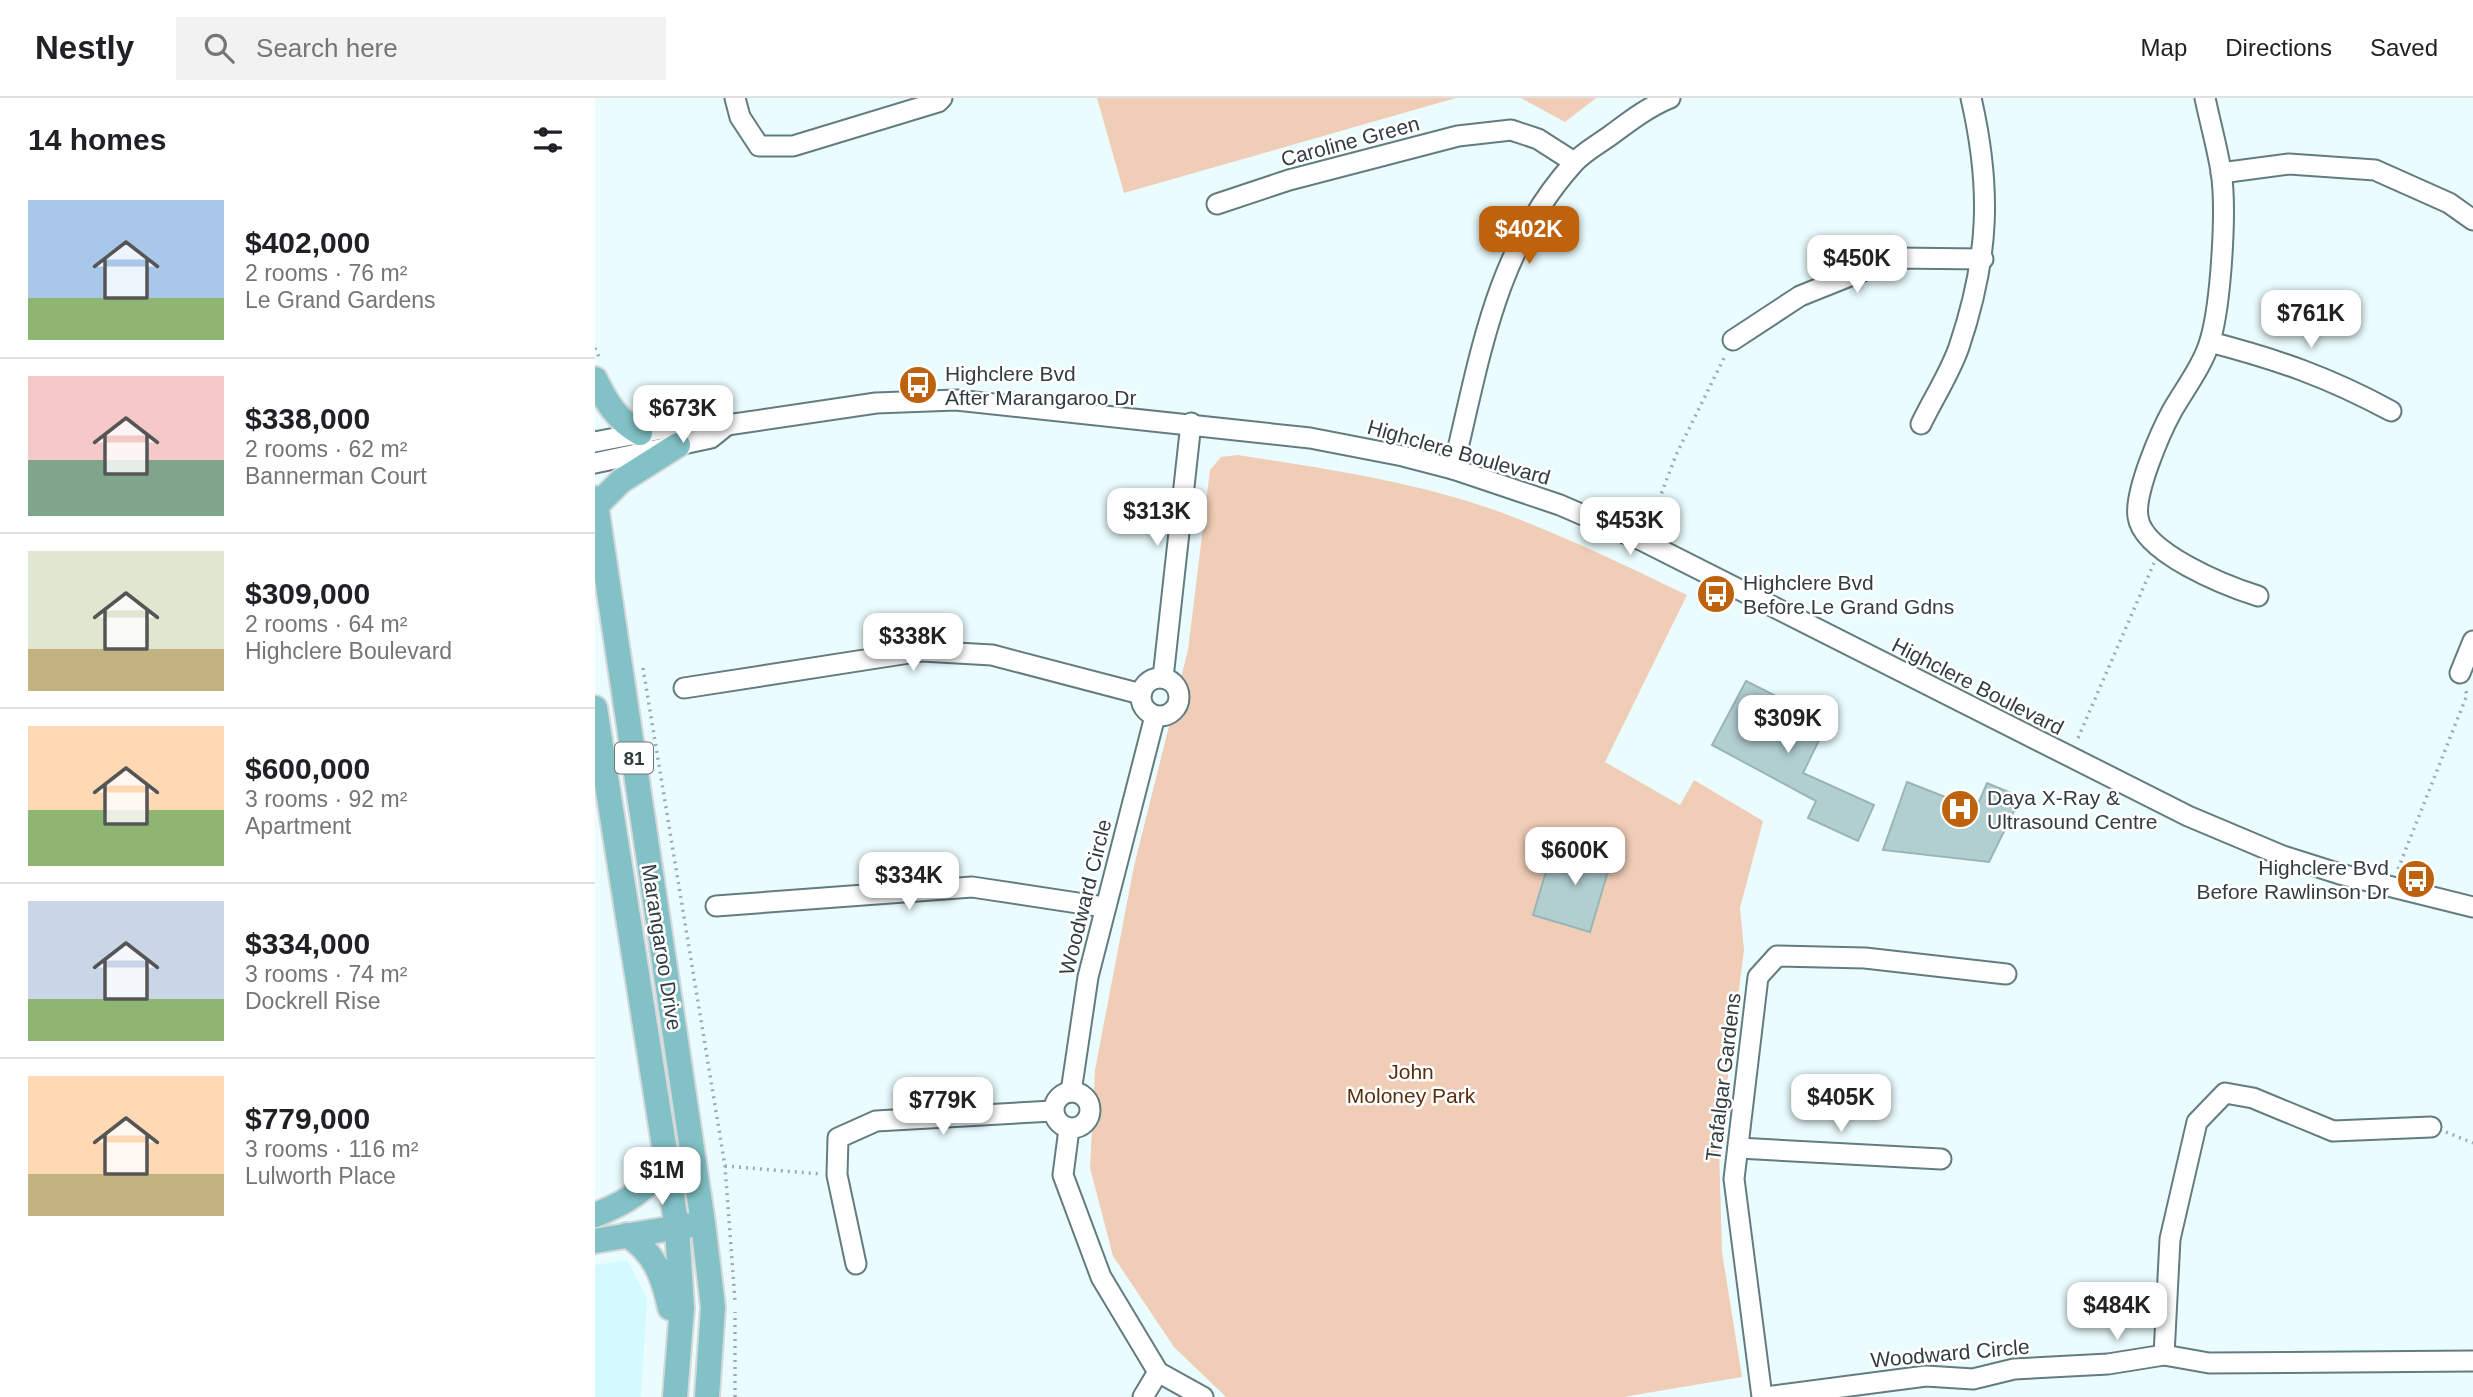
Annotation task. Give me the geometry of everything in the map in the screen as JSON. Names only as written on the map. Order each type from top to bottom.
[{"type":"main road","points":[[599,373],[612,409],[625,425],[640,433]]},
{"type":"main road","points":[[596,502],[621,481],[678,445]]},
{"type":"main road","name":"Marangaroo Drive","points":[[596,502],[702,1216],[713,1307],[707,1397]]},
{"type":"main road","name":"Marangaroo Drive","points":[[595,708],[676,1220],[682,1308],[675,1397]]},
{"type":"main road","points":[[595,1215],[630,1199],[648,1186],[666,1160]]},
{"type":"main road","points":[[595,1225],[702,1216]]},
{"type":"main road","points":[[595,1241],[627,1235],[676,1220]]},
{"type":"main road","points":[[627,1235],[644,1246],[658,1268],[670,1308],[678,1364]]},
{"type":"street","points":[[735,98],[740,117],[759,146],[793,146],[937,102],[942,98]]},
{"type":"street","points":[[1453,469],[1493,307],[1509,262],[1530,224],[1574,162],[1649,107],[1670,98]]},
{"type":"street","points":[[1921,424],[1958,349],[1983,259],[1986,187],[1971,98]]},
{"type":"street","points":[[2205,98],[2221,173],[2221,263],[2210,342],[2165,424],[2137,504],[2141,529],[2148,540],[2232,588],[2258,596]]},
{"type":"street","name":"Caroline Green","points":[[1217,204],[1289,180],[1458,136],[1511,130],[1538,139],[1574,162]]},
{"type":"street","points":[[2221,173],[2289,164],[2375,170],[2449,203],[2473,220]]},
{"type":"street","points":[[1733,340],[1800,296],[1895,258],[1983,259]]},
{"type":"street","points":[[2210,342],[2286,362],[2344,386],[2391,411]]},
{"type":"street","name":"Highclere Boulevard","points":[[595,442],[709,420],[727,425],[821,409],[914,400],[956,400],[1191,423],[1361,447],[1453,469],[1560,505],[1643,541],[2188,816],[2283,856],[2340,874],[2473,907]]},
{"type":"street","points":[[1163,678],[1191,423]]},
{"type":"street","name":"Highclere Boulevard","points":[[595,463],[711,438],[727,425]]},
{"type":"street","points":[[2460,673],[2473,641]]},
{"type":"street","points":[[684,688],[922,651],[992,655],[1141,694]]},
{"type":"street","points":[[1163,678],[1177,687],[1179,703],[1169,715],[1155,716],[1144,708],[1141,694],[1148,682],[1163,678]]},
{"type":"street","name":"Woodward Circle","points":[[1071,1092],[1088,977],[1155,716]]},
{"type":"street","points":[[716,906],[972,887],[1104,907]]},
{"type":"street","name":"Trafalgar Gardens","points":[[1764,1397],[1734,1179],[1758,977],[1777,956],[1865,958],[2006,974]]},
{"type":"street","points":[[1071,1092],[1086,1098],[1090,1113],[1083,1125],[1069,1129],[1058,1123],[1053,1111],[1058,1098],[1071,1092]]},
{"type":"street","points":[[2164,1355],[2170,1240],[2197,1122],[2225,1093],[2253,1098],[2333,1131],[2431,1127]]},
{"type":"street","points":[[856,1264],[838,1175],[838,1138],[876,1121],[1053,1111]]},
{"type":"street","points":[[1069,1129],[1063,1175],[1101,1277],[1158,1372],[1203,1397]]},
{"type":"street","points":[[1738,1148],[1941,1159]]},
{"type":"street","name":"Woodward Circle","points":[[1764,1397],[1926,1377],[1974,1388],[2014,1369],[2108,1364],[2164,1355],[2209,1363],[2473,1361]]},
{"type":"street","points":[[1143,1397],[1158,1372]]},
{"type":"path","points":[[1643,541],[1676,455],[1733,340]]},
{"type":"path","points":[[595,348],[599,373]]},
{"type":"path","points":[[2078,738],[2160,548]]},
{"type":"path","points":[[643,665],[725,1166],[737,1335],[735,1397]]},
{"type":"path","points":[[2398,869],[2467,695],[2460,673]]},
{"type":"path","points":[[2431,1127],[2473,1143]]},
{"type":"path","points":[[725,1166],[838,1175]]},
{"type":"shaded area","points":[[627,1260],[647,1299],[641,1397],[595,1397],[595,1265]]},
{"type":"green space","points":[[1097,98],[1456,98],[1124,193]]},
{"type":"green space","points":[[1521,98],[1596,98],[1565,122]]},
{"type":"green space","name":"John Moloney Park","points":[[1238,455],[1372,478],[1471,502],[1550,532],[1687,595],[1605,762],[1680,805],[1694,780],[1763,821],[1740,908],[1744,950],[1719,1147],[1722,1252],[1742,1377],[1623,1397],[1226,1397],[1174,1347],[1113,1256],[1090,1168],[1095,1070],[1134,866],[1188,650],[1210,470],[1221,457]]},
{"type":"building","points":[[1746,681],[1828,722],[1803,773],[1874,805],[1858,841],[1808,818],[1816,801],[1712,745]]},
{"type":"building","points":[[1907,782],[1976,809],[1987,783],[2021,797],[1989,862],[1883,850]]},
{"type":"building","points":[[1574,839],[1614,851],[1590,932],[1533,915],[1547,868],[1564,873]]},
{"type":"place","name":"Highclere Bvd After Marangaroo Dr","points":[[918,385]]},
{"type":"place","name":"Highclere Bvd Before Le Grand Gdns","points":[[1716,594]]},
{"type":"place","name":"Daya X-Ray & Ultrasound Centre","points":[[1960,809]]},
{"type":"place","name":"Highclere Bvd Before Rawlinson Dr","points":[[2416,879]]}]
